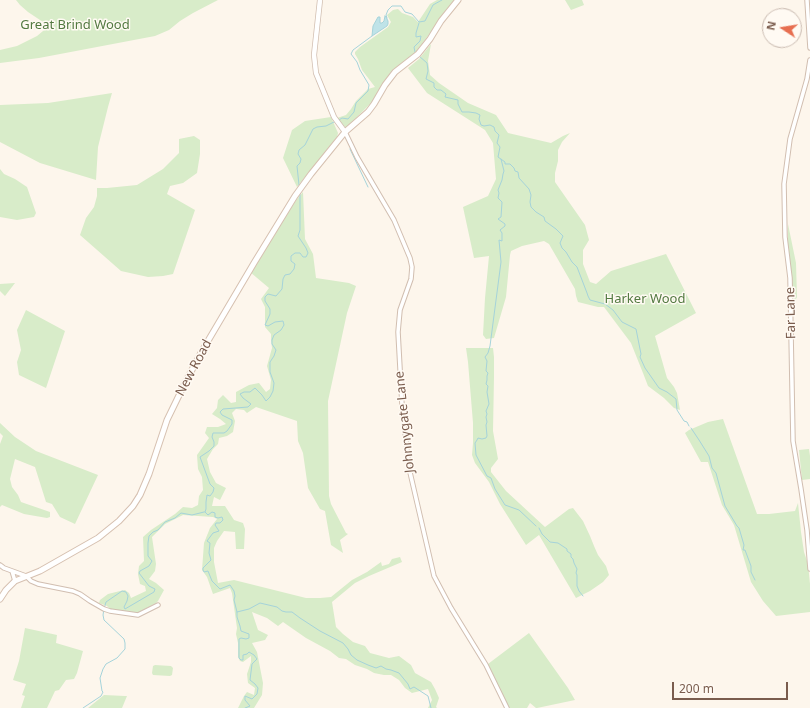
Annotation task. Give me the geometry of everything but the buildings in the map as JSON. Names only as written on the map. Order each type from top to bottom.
[{"type":"main road","name":"New Road","points":[[15,581],[40,571],[98,538],[119,521],[133,506],[140,495],[149,474],[167,420],[186,381],[254,263],[298,192],[345,132],[368,112],[395,72],[418,54],[458,0]]},
{"type":"main road","points":[[0,599],[15,581]]},
{"type":"street","points":[[320,0],[314,55],[316,74],[334,117],[345,132]]},
{"type":"street","points":[[807,0],[810,48]]},
{"type":"street","name":"Far Lane","points":[[810,60],[807,79],[790,139],[784,184],[785,237],[790,278],[792,436],[802,489],[810,569]]},
{"type":"street","name":"Johnnygate Lane","points":[[345,132],[357,157],[394,220],[410,258],[412,267],[411,279],[400,310],[398,332],[402,405],[409,468],[434,576],[451,608],[486,665],[507,708]]},
{"type":"street","points":[[0,565],[4,568],[26,576],[38,584],[73,591],[110,611],[138,615],[158,605]]},
{"type":"street","points":[[12,571],[15,581]]},
{"type":"green space","name":"Great Brind Wood","points":[[16,0],[218,0],[193,13],[169,30],[155,36],[39,58],[0,63],[0,50],[17,46],[37,36],[49,26],[28,12]]},
{"type":"green space","points":[[437,0],[455,0],[415,53],[391,72],[372,102],[346,128],[337,118],[346,115],[356,101],[368,89],[375,87],[362,70],[355,52],[388,27],[391,22],[387,15],[393,10],[398,9],[402,13],[413,17],[418,22],[430,4]]},
{"type":"green space","points":[[565,0],[582,0],[584,5],[571,10]]},
{"type":"green space","name":"Harker Wood","points":[[431,44],[428,61],[430,75],[468,103],[496,115],[508,133],[551,143],[570,133],[562,142],[558,150],[555,182],[585,225],[589,240],[583,250],[583,264],[590,282],[596,284],[611,271],[666,254],[696,313],[655,336],[667,378],[677,393],[680,410],[674,408],[648,386],[631,343],[604,307],[578,302],[575,289],[549,244],[544,241],[522,246],[511,251],[506,297],[494,338],[486,339],[483,335],[489,256],[474,258],[463,207],[488,196],[496,179],[493,143],[485,130],[427,93],[408,68],[419,59]]},
{"type":"green space","points":[[112,93],[98,147],[96,180],[40,163],[0,142],[0,105],[48,103]]},
{"type":"green space","points":[[331,117],[338,133],[337,137],[297,187],[283,158],[292,130],[305,121]]},
{"type":"green space","points":[[194,136],[200,140],[200,154],[197,173],[183,183],[170,186],[167,194],[195,210],[173,274],[148,277],[121,271],[80,235],[86,218],[94,207],[97,196],[97,188],[137,185],[163,169],[179,153],[179,139]]},
{"type":"green space","points":[[0,169],[4,174],[27,187],[36,213],[34,217],[17,220],[0,217]]},
{"type":"green space","points":[[303,192],[305,239],[313,254],[316,278],[349,283],[356,286],[347,313],[328,401],[329,496],[331,504],[346,533],[348,534],[340,540],[343,553],[331,545],[325,511],[320,509],[308,488],[303,453],[298,441],[297,421],[256,407],[247,413],[244,410],[236,409],[232,413],[235,421],[233,432],[227,436],[219,438],[218,444],[207,459],[210,472],[216,483],[226,488],[220,500],[214,497],[212,506],[225,506],[234,520],[243,523],[245,529],[244,549],[236,549],[235,532],[224,531],[217,541],[214,548],[214,562],[218,583],[234,580],[306,598],[331,597],[352,580],[381,562],[382,566],[389,564],[392,559],[400,557],[402,562],[355,583],[332,602],[336,627],[353,642],[365,646],[370,653],[389,658],[399,656],[411,665],[415,673],[431,682],[439,698],[437,708],[428,708],[432,700],[428,689],[412,693],[405,688],[399,680],[391,675],[374,673],[355,665],[346,659],[339,658],[283,622],[278,626],[267,618],[252,612],[258,630],[268,635],[265,640],[252,643],[257,652],[263,683],[262,695],[254,708],[238,708],[247,692],[254,695],[255,688],[248,683],[247,674],[251,662],[251,656],[243,662],[240,661],[238,657],[238,643],[236,634],[237,628],[230,588],[213,594],[207,577],[202,570],[204,543],[210,528],[217,519],[213,517],[183,515],[165,524],[152,537],[156,564],[155,571],[149,579],[164,590],[156,603],[137,613],[111,610],[107,606],[99,603],[100,600],[108,594],[125,590],[129,593],[131,598],[146,591],[145,586],[140,584],[138,574],[139,566],[144,561],[143,537],[183,507],[192,508],[198,505],[199,496],[203,490],[202,477],[198,469],[197,455],[209,438],[205,433],[207,427],[218,427],[226,424],[212,414],[217,408],[218,400],[223,395],[231,403],[236,402],[236,392],[249,385],[259,383],[266,392],[270,389],[271,380],[267,366],[272,348],[271,334],[265,327],[265,307],[261,299],[269,288],[250,272]]},
{"type":"green space","points":[[788,224],[796,263],[797,297],[794,303],[788,248]]},
{"type":"green space","points":[[15,283],[5,296],[0,291],[0,284]]},
{"type":"green space","points":[[26,310],[65,331],[46,388],[19,375],[17,362],[21,350],[17,330]]},
{"type":"green space","points":[[466,348],[493,348],[493,431],[498,459],[491,468],[491,472],[506,491],[545,527],[569,509],[573,508],[583,521],[598,555],[606,566],[609,575],[603,582],[576,598],[539,535],[526,545],[500,504],[489,482],[475,463],[472,455],[473,423]]},
{"type":"green space","points":[[723,419],[757,514],[795,511],[798,503],[804,552],[808,564],[810,612],[776,616],[763,601],[751,582],[734,525],[722,505],[708,462],[701,462],[685,433],[708,422]]},
{"type":"green space","points":[[0,423],[15,437],[36,451],[98,475],[75,524],[60,517],[52,504],[46,502],[35,467],[15,459],[10,479],[12,487],[21,502],[50,512],[50,517],[47,518],[24,514],[2,505],[0,507],[0,444],[3,436],[0,433]]},
{"type":"green space","points":[[809,449],[810,479],[802,480],[799,450]]},
{"type":"green space","points":[[25,628],[57,635],[56,643],[83,651],[74,679],[66,680],[59,690],[55,691],[47,708],[21,708],[25,696],[22,695],[26,684],[13,680],[19,661]]},
{"type":"green space","points":[[529,633],[575,700],[537,708],[530,703],[527,708],[509,708],[488,664]]},
{"type":"green space","points":[[153,666],[171,666],[173,668],[172,675],[153,675]]},
{"type":"green space","points":[[104,695],[127,696],[122,708],[88,708]]},
{"type":"water","points":[[385,16],[388,21],[387,26],[372,36],[373,26],[378,17],[380,17],[380,23],[382,23]]},
{"type":"waterway","points":[[387,18],[386,15],[388,10],[392,6],[401,6],[405,12],[412,14],[419,22],[425,21],[433,5],[442,0]]},
{"type":"waterway","points":[[415,52],[414,47],[420,41],[421,36],[416,37],[419,23]]},
{"type":"waterway","points":[[339,120],[342,118],[348,119],[354,112],[356,103],[368,91],[369,85],[351,54],[353,50],[372,36]]},
{"type":"waterway","points":[[419,56],[427,63],[428,71],[426,79],[434,83],[434,87],[437,90],[441,90],[446,94],[445,97],[458,100],[458,104],[462,112],[476,113],[480,115],[479,119],[481,125],[490,125],[494,127],[495,131],[499,135],[497,143],[500,147],[498,157],[505,162],[505,164],[510,164],[515,171],[518,172],[519,178],[529,189],[531,195],[531,207],[544,217],[545,221],[563,236],[560,243],[562,248],[577,267],[590,300],[605,304],[613,310],[622,322],[636,329],[641,354],[640,357],[645,368],[659,388],[676,399],[677,410],[689,426]]},
{"type":"waterway","points":[[299,185],[297,166],[301,159],[298,154],[299,150],[305,145],[313,129],[326,126],[336,121]]},
{"type":"waterway","points":[[350,149],[368,187]]},
{"type":"waterway","points":[[501,159],[504,171],[498,190],[498,198],[502,202],[501,217],[498,219],[505,224],[505,226],[500,230],[502,233],[502,241],[499,240],[501,262],[490,346],[485,357],[487,361],[486,371],[488,373],[486,384],[488,386],[487,392],[489,404],[486,411],[487,436],[486,438],[482,439],[478,438],[475,443],[476,455],[487,476],[491,478],[495,489],[505,505],[519,510],[536,526]]},
{"type":"waterway","points":[[205,512],[207,495],[210,496],[214,488],[210,484],[200,457],[214,446],[212,437],[213,433],[224,433],[232,424],[232,420],[222,415],[220,412],[223,409],[248,407],[251,404],[240,394],[244,392],[250,392],[255,388],[266,401],[273,391],[274,383],[270,372],[270,362],[276,350],[272,344],[272,340],[274,335],[281,330],[284,325],[283,321],[275,322],[268,326],[265,325],[270,314],[270,309],[265,301],[265,297],[268,294],[276,296],[282,289],[285,275],[290,274],[294,269],[295,264],[291,261],[291,256],[295,253],[300,253],[303,257],[306,257],[308,253],[298,236],[300,230],[300,193]]},
{"type":"waterway","points":[[691,428],[709,456],[712,468],[716,473],[725,506],[739,528],[744,545],[743,550],[745,550],[751,566],[751,572],[755,580]]},
{"type":"waterway","points":[[83,708],[101,696],[103,692],[100,678],[103,669],[106,664],[117,658],[125,649],[124,639],[104,620],[103,615],[106,602],[122,591],[126,592],[128,596],[124,607],[125,609],[154,592],[155,589],[149,586],[139,573],[149,566],[152,561],[148,556],[149,536],[158,530],[165,522],[175,518],[181,513],[192,515],[204,512]]},
{"type":"waterway","points":[[205,512],[208,515],[212,512],[215,513],[215,517],[222,517],[223,520],[220,523],[216,523],[215,525],[219,531],[213,533],[207,541],[210,543],[209,553],[211,560],[203,568],[203,570],[204,572],[208,571],[212,581],[220,589],[230,585],[234,591],[234,600],[241,631],[249,634],[249,638],[239,639],[239,658],[243,660],[243,655],[249,652],[257,659],[252,664],[250,680],[258,688],[257,694],[252,699],[245,696],[245,700],[250,706],[245,708]]},
{"type":"waterway","points":[[539,528],[542,534],[550,542],[558,543],[567,549],[567,551],[571,554],[577,569],[577,586],[583,596]]},
{"type":"waterway","points":[[237,612],[249,609],[260,603],[277,607],[282,611],[292,612],[320,631],[343,643],[351,655],[357,660],[376,668],[381,666],[399,673],[410,689],[414,687],[428,696],[431,708]]}]
